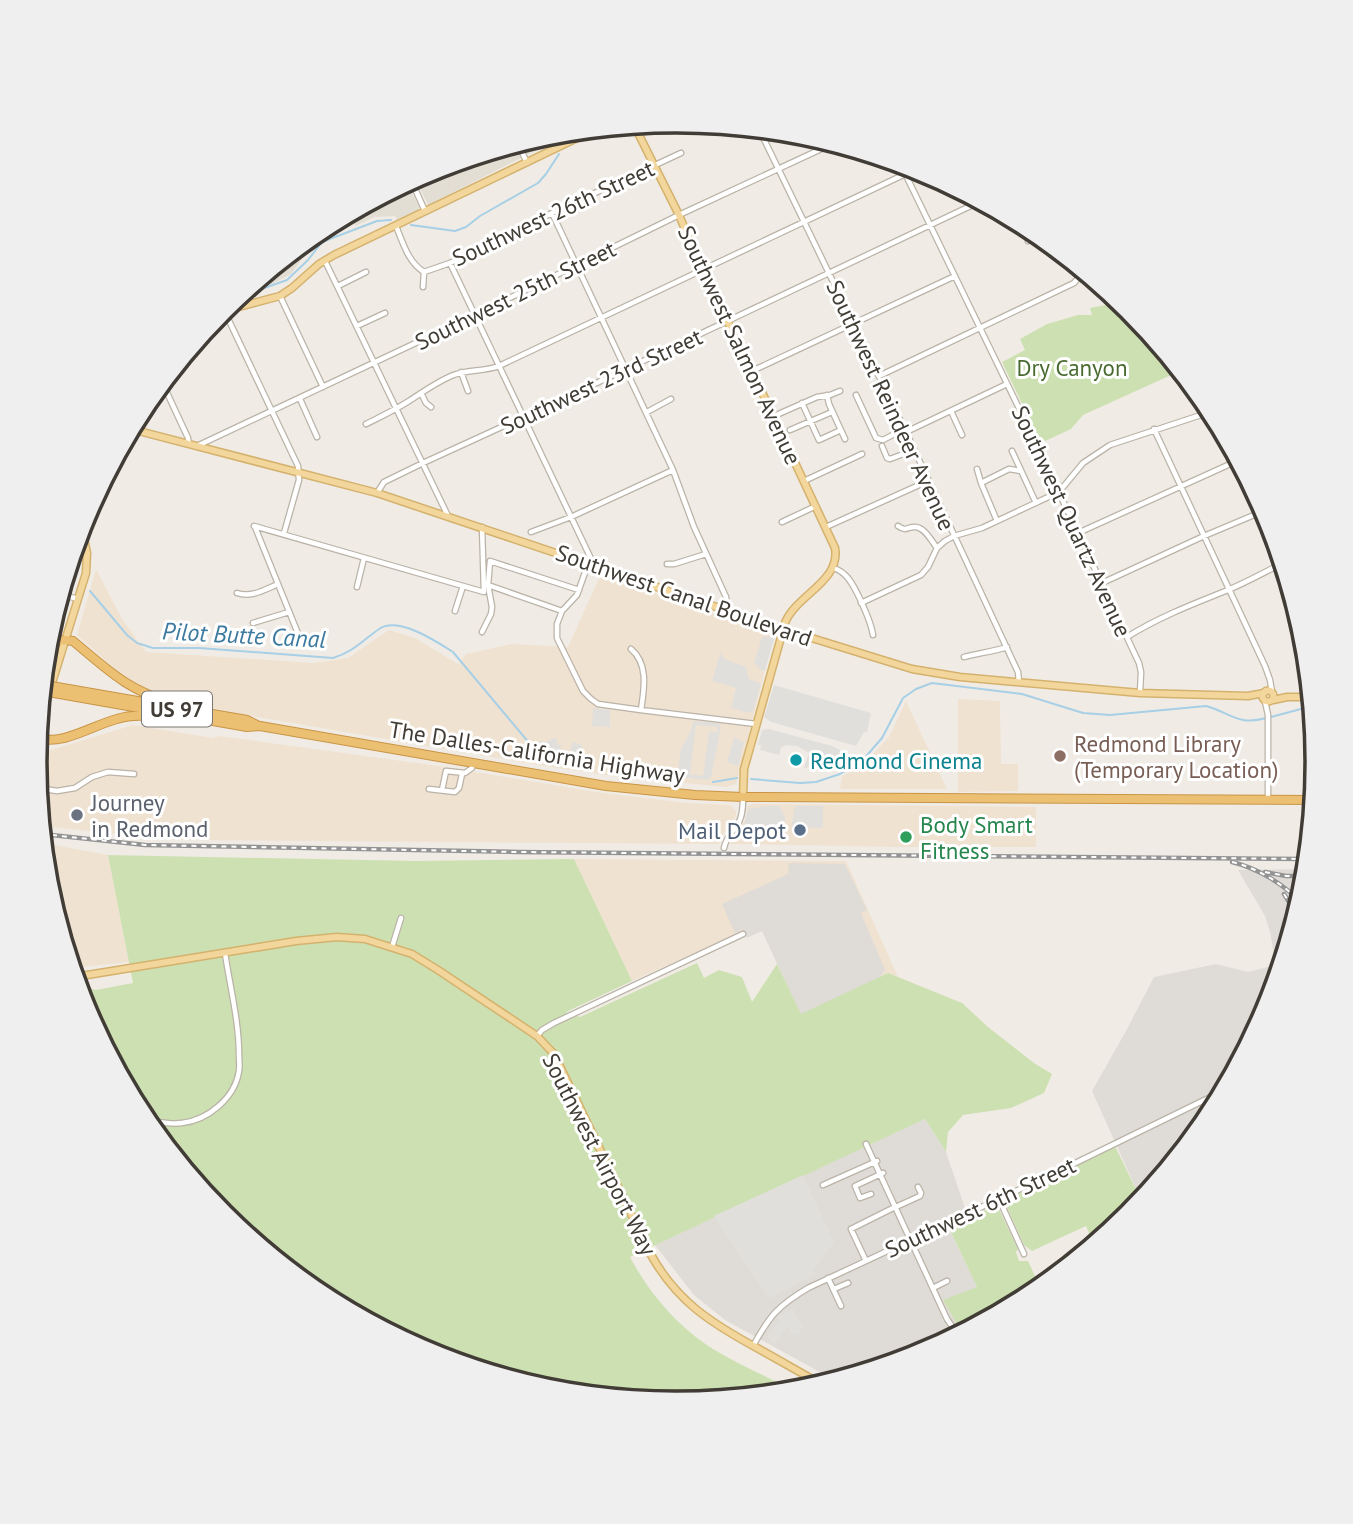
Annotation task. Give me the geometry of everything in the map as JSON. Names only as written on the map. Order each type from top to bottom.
[{"type":"highway","points":[[59,641],[73,641],[122,682],[136,690],[199,712]]},
{"type":"highway","name":"The Dalles-California Highway","points":[[55,690],[247,720],[260,726]]},
{"type":"highway","name":"The Dalles-California Highway","points":[[55,690],[247,727],[260,726],[647,792],[743,797],[1304,800]]},
{"type":"highway","points":[[48,738],[65,737],[130,716],[232,724]]},
{"type":"main road","name":"Southwest Salmon Avenue","points":[[638,134],[826,527],[835,548],[834,568]]},
{"type":"main road","points":[[245,305],[280,296],[325,261],[569,142]]},
{"type":"main road","name":"Southwest Canal Boulevard","points":[[141,432],[377,493],[783,629],[912,669],[960,677],[1140,693],[1302,697]]},
{"type":"main road","points":[[53,679],[86,573],[86,547]]},
{"type":"main road","points":[[743,797],[744,769],[787,618],[793,608],[834,568]]},
{"type":"main road","name":"Southwest Airport Way","points":[[85,975],[296,940],[337,936],[365,939],[412,954],[537,1037],[554,1054],[646,1246],[663,1275],[679,1294],[717,1326],[808,1377]]},
{"type":"street","name":"Southwest Reindeer Avenue","points":[[764,139],[914,450],[1018,672],[1019,682]]},
{"type":"street","name":"Southwest 25th Street","points":[[197,446],[820,150]]},
{"type":"street","points":[[522,152],[527,163]]},
{"type":"street","name":"Southwest 26th Street","points":[[425,272],[450,263],[681,153]]},
{"type":"street","points":[[366,424],[396,409],[429,386],[461,372],[499,366],[903,175]]},
{"type":"street","name":"Southwest Quartz Avenue","points":[[908,177],[1141,668],[1140,693]]},
{"type":"street","points":[[416,190],[425,211]]},
{"type":"street","name":"Southwest 23rd Street","points":[[377,493],[384,482],[423,463],[524,418],[970,206]]},
{"type":"street","points":[[552,213],[673,470],[694,527],[726,597],[727,609]]},
{"type":"street","points":[[396,226],[410,258],[416,267],[425,272],[423,287]]},
{"type":"street","points":[[325,261],[448,516]]},
{"type":"street","points":[[450,263],[591,564],[577,595],[562,611],[557,624],[557,638],[583,691],[598,704],[757,724]]},
{"type":"street","points":[[338,286],[366,272]]},
{"type":"street","points":[[752,371],[955,276]]},
{"type":"street","points":[[879,376],[981,329],[1077,281],[1077,278]]},
{"type":"street","points":[[280,296],[323,387]]},
{"type":"street","points":[[357,326],[385,313]]},
{"type":"street","points":[[227,322],[298,466],[299,480],[284,533]]},
{"type":"street","points":[[461,372],[468,391]]},
{"type":"street","points":[[856,395],[876,438],[883,440],[1007,384]]},
{"type":"street","points":[[774,416],[817,397],[840,391]]},
{"type":"street","points":[[167,393],[189,444]]},
{"type":"street","points":[[421,393],[431,407]]},
{"type":"street","points":[[827,395],[845,439]]},
{"type":"street","points":[[300,399],[317,437]]},
{"type":"street","points":[[647,412],[671,400]]},
{"type":"street","points":[[802,403],[820,440],[841,430]]},
{"type":"street","points":[[951,411],[962,435]]},
{"type":"street","points":[[790,430],[832,412]]},
{"type":"street","points":[[861,603],[921,575],[937,548],[954,536],[982,528],[1059,492],[1083,463],[1101,450],[1120,440],[1202,415]]},
{"type":"street","points":[[1154,429],[1269,678],[1268,799]]},
{"type":"street","points":[[882,446],[890,459],[914,450]]},
{"type":"street","points":[[1012,451],[1036,503]]},
{"type":"street","points":[[804,481],[862,454]]},
{"type":"street","points":[[1078,534],[1230,464]]},
{"type":"street","points":[[977,469],[997,521]]},
{"type":"street","points":[[981,483],[1009,469],[1021,471]]},
{"type":"street","points":[[531,532],[571,517],[673,470]]},
{"type":"street","points":[[826,527],[928,481]]},
{"type":"street","points":[[782,522],[816,506]]},
{"type":"street","points":[[1102,583],[1255,515]]},
{"type":"street","points":[[301,641],[254,526],[484,592],[482,527]]},
{"type":"street","points":[[898,526],[902,529],[921,529],[937,548]]},
{"type":"street","points":[[667,564],[706,554]]},
{"type":"street","points":[[357,587],[364,558]]},
{"type":"street","points":[[482,632],[492,607],[488,585],[490,561],[579,590]]},
{"type":"street","points":[[834,568],[841,571],[853,584],[873,635]]},
{"type":"street","points":[[1127,637],[1198,601],[1274,568]]},
{"type":"street","points":[[237,593],[245,596],[278,584]]},
{"type":"street","points":[[488,585],[562,611]]},
{"type":"street","points":[[455,611],[463,586]]},
{"type":"street","points":[[70,597],[79,600]]},
{"type":"street","points":[[253,623],[289,612]]},
{"type":"street","points":[[964,657],[1007,648]]},
{"type":"street","points":[[631,649],[642,664],[644,679],[641,710]]},
{"type":"street","points":[[429,789],[457,791],[462,774],[472,768],[473,764]]},
{"type":"street","points":[[442,790],[446,771],[462,774]]},
{"type":"street","points":[[48,790],[57,792],[75,788],[92,777],[108,772],[134,774]]},
{"type":"street","points":[[724,848],[727,837],[740,820],[743,797]]},
{"type":"street","points":[[392,947],[401,919]]},
{"type":"street","points":[[537,1037],[542,1030],[554,1023],[743,934]]},
{"type":"street","points":[[161,1124],[183,1123],[214,1110],[230,1095],[239,1072],[239,1040],[225,952]]},
{"type":"street","name":"Southwest 6th Street","points":[[753,1346],[776,1310],[808,1288],[1208,1098]]},
{"type":"street","points":[[866,1144],[953,1327]]},
{"type":"street","points":[[823,1185],[877,1161]]},
{"type":"street","points":[[871,1194],[860,1198],[855,1186],[883,1173]]},
{"type":"street","points":[[866,1261],[851,1229],[920,1196],[918,1187]]},
{"type":"street","points":[[999,1199],[1024,1254]]},
{"type":"street","points":[[828,1278],[841,1306]]},
{"type":"street","points":[[933,1288],[947,1281]]},
{"type":"street","points":[[834,1289],[848,1283]]},
{"type":"shaded area","points":[[540,148],[428,205],[420,188],[474,166]]},
{"type":"shaded area","points":[[412,192],[419,207],[397,220],[395,216],[375,217],[355,226],[354,222],[362,217]]},
{"type":"shaded area","points":[[306,254],[291,274],[266,286]]},
{"type":"shaded area","points":[[96,569],[122,619],[146,652],[313,663],[348,658],[389,630],[415,638],[458,664],[466,654],[512,644],[568,647],[601,574],[774,635],[736,784],[726,787],[620,777],[234,713],[159,695],[126,679],[77,635]]},
{"type":"shaded area","points":[[775,636],[765,670],[762,671],[754,663],[762,637]]},
{"type":"shaded area","points":[[720,653],[725,659],[746,667],[749,679],[761,683],[753,711],[750,713],[731,708],[736,688],[712,681]]},
{"type":"shaded area","points":[[774,685],[871,713],[867,732],[864,732],[856,746],[771,722],[764,717]]},
{"type":"shaded area","points":[[958,699],[1000,701],[1001,764],[1018,764],[1018,791],[958,792]]},
{"type":"shaded area","points":[[906,701],[947,789],[840,789],[842,776],[856,769],[889,737]]},
{"type":"shaded area","points":[[593,708],[610,710],[610,727],[592,726]]},
{"type":"shaded area","points":[[693,721],[718,723],[721,726],[711,778],[708,780],[677,777],[681,748],[691,731]],"holes":[[[696,725],[718,727],[717,732],[709,731],[703,776],[690,774]]]},
{"type":"shaded area","points":[[133,725],[213,738],[219,736],[446,767],[596,792],[686,803],[730,805],[736,811],[736,816],[719,844],[175,840],[51,827],[48,751]]},
{"type":"shaded area","points":[[769,729],[832,746],[840,750],[838,759],[804,768],[809,753],[797,746],[786,745],[781,748],[779,755],[760,750],[761,745],[758,745],[762,730]]},
{"type":"shaded area","points":[[734,737],[744,743],[738,766],[727,762]]},
{"type":"shaded area","points":[[557,739],[557,746],[561,743],[559,762],[556,764],[544,761],[545,753],[534,747],[535,741],[546,742]]},
{"type":"shaded area","points":[[572,742],[582,745],[581,765],[570,762]]},
{"type":"shaded area","points":[[748,806],[1036,807],[1036,847],[730,844],[745,820]]},
{"type":"shaded area","points":[[779,806],[785,816],[785,825],[771,832],[749,833],[741,830],[748,809]]},
{"type":"shaded area","points":[[795,806],[823,806],[823,828],[791,827]]},
{"type":"shaded area","points":[[53,845],[108,855],[129,962],[82,967],[59,885]]},
{"type":"shaded area","points":[[574,859],[846,861],[898,977],[888,973],[800,1014],[759,924],[632,981]]},
{"type":"shaded area","points":[[789,863],[845,864],[867,910],[861,913],[885,970],[879,978],[801,1015],[762,931],[747,938],[743,929],[735,933],[722,904],[788,874]]},
{"type":"shaded area","points":[[1296,869],[1274,956],[1265,916],[1238,870]]},
{"type":"shaded area","points":[[1216,964],[1248,972],[1271,966],[1241,1040],[1200,1112],[1137,1191],[1092,1091],[1154,977]]},
{"type":"shaded area","points":[[925,1119],[946,1152],[968,1217],[948,1227],[977,1287],[944,1301],[957,1325],[879,1358],[823,1374],[725,1320],[694,1295],[655,1245]]},
{"type":"shaded area","points":[[803,1175],[834,1242],[814,1270],[815,1275],[769,1298],[714,1216]]},
{"type":"shaded area","points":[[787,1309],[789,1312],[793,1309],[803,1327],[800,1329],[801,1333],[796,1336],[787,1327],[776,1344],[767,1337],[779,1320],[782,1322],[777,1317],[786,1314]]},
{"type":"green space","name":"Dry Canyon","points":[[1108,305],[1150,347],[1174,377],[1169,376],[1083,415],[1071,429],[1041,443],[1002,362],[1025,350],[1020,339],[1047,324],[1078,315],[1092,315],[1090,308]]},
{"type":"green space","points":[[108,855],[416,861],[574,859],[632,981],[566,1012],[580,1017],[697,963],[704,978],[719,970],[742,977],[752,1002],[777,964],[801,1014],[888,973],[962,1003],[988,1027],[1052,1074],[1044,1093],[1011,1108],[963,1115],[948,1132],[946,1152],[925,1119],[630,1257],[655,1296],[676,1320],[713,1349],[778,1383],[718,1390],[676,1391],[594,1386],[514,1370],[474,1358],[398,1326],[327,1285],[262,1235],[203,1177],[177,1145],[153,1112],[112,1040],[90,988],[96,990],[133,983]]},
{"type":"green space","points":[[1115,1146],[1137,1191],[1090,1236],[1086,1226],[1032,1251],[1024,1245],[1004,1201]]},
{"type":"green space","points":[[997,1205],[1018,1249],[1016,1252],[1019,1261],[1028,1261],[1036,1278],[957,1325],[943,1300],[977,1287],[948,1226]]},
{"type":"waterway","points":[[411,225],[455,231],[466,227],[538,183],[559,154]]},
{"type":"waterway","points":[[324,241],[377,221],[391,220]]},
{"type":"waterway","points":[[262,289],[287,280],[321,243]]},
{"type":"waterway","name":"Pilot Butte Canal","points":[[90,591],[127,635],[137,643],[153,648],[199,648],[333,658],[352,649],[379,629],[387,626],[406,628],[427,636],[453,652],[530,744]]},
{"type":"waterway","name":"Pilot Butte Canal","points":[[751,779],[800,783],[816,782],[840,774],[862,761],[882,738],[903,698],[932,683],[1022,694],[1083,713],[1110,715],[1206,706],[1241,720],[1266,718]]},
{"type":"waterway","name":"Pilot Butte Canal","points":[[1271,717],[1303,708]]},
{"type":"waterway","name":"Pilot Butte Canal","points":[[713,782],[737,778]]},
{"type":"railway","points":[[52,835],[145,845],[518,852],[1298,859]]},
{"type":"railway","points":[[1232,862],[1270,878],[1292,894]]},
{"type":"railway","points":[[1265,872],[1295,876]]},
{"type":"railway","points":[[1284,894],[1290,903]]},
{"type":"place","name":"Redmond Library (Temporary Location)","points":[[1060,756]]},
{"type":"place","name":"Redmond Cinema","points":[[796,760]]},
{"type":"place","name":"Journey in Redmond","points":[[77,815]]},
{"type":"place","name":"Mail Depot","points":[[800,830]]},
{"type":"place","name":"Body Smart Fitness","points":[[906,837]]}]
